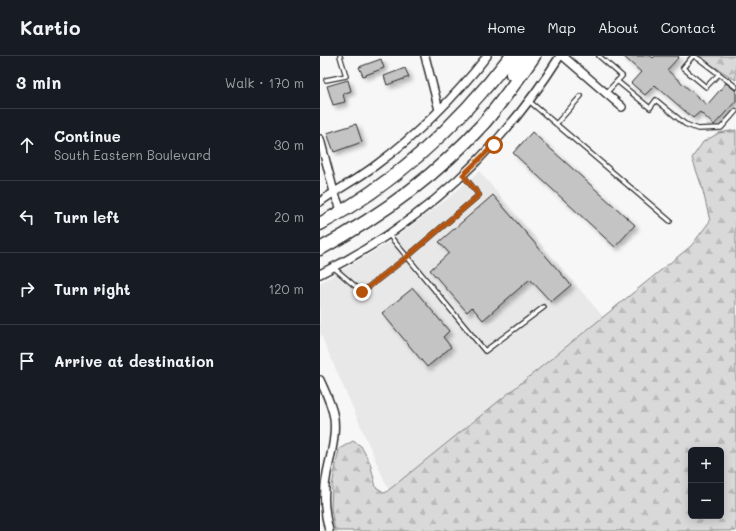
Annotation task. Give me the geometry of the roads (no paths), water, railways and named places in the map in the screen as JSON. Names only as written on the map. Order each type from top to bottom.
[{"type":"highway","points":[[320,224],[358,202],[400,171],[450,127],[493,79],[511,56]]},
{"type":"highway","points":[[483,123],[523,56]]},
{"type":"highway","points":[[320,249],[369,220],[406,194],[443,163],[483,123],[534,56]]},
{"type":"street","points":[[425,56],[439,110]]},
{"type":"street","points":[[320,202],[375,166],[411,138],[471,76],[487,56]]},
{"type":"street","points":[[320,274],[406,223],[463,175],[494,145],[529,101],[560,56]]},
{"type":"street","points":[[563,56],[622,107]]},
{"type":"street","points":[[320,139],[334,192],[342,212]]},
{"type":"street","points":[[320,380],[334,417],[334,445],[326,474],[324,497],[325,518],[329,531]]},
{"type":"lane","points":[[326,80],[346,76],[340,56]]},
{"type":"lane","points":[[598,56],[622,76],[606,93]]},
{"type":"lane","points":[[719,74],[706,87],[683,68],[693,56],[719,74],[736,87]]},
{"type":"lane","points":[[617,81],[650,108],[656,100],[685,124],[698,129],[721,128],[736,111]]},
{"type":"lane","points":[[556,124],[581,96]]},
{"type":"lane","points":[[529,101],[670,221]]},
{"type":"lane","points":[[333,267],[362,292],[407,257],[479,195],[463,175]]},
{"type":"lane","points":[[389,234],[484,351],[544,307]]}]
